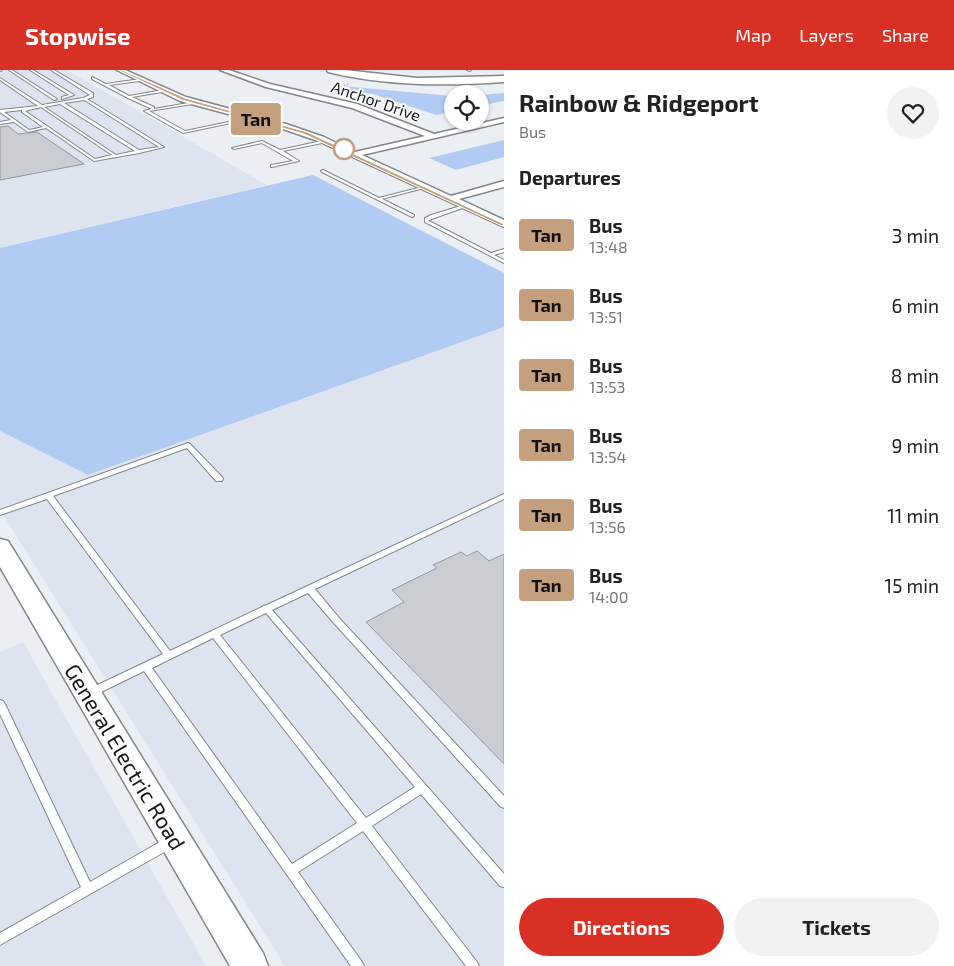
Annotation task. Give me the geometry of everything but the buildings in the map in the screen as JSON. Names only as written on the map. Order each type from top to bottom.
[{"type":"main road","points":[[331,70],[370,77],[411,80],[470,81],[504,79]]},
{"type":"main road","name":"General Electric Road","points":[[0,548],[250,966]]},
{"type":"street","points":[[120,70],[162,91],[193,102],[306,133],[326,141],[504,224]]},
{"type":"street","name":"Anchor Drive","points":[[222,70],[268,86],[367,110],[433,136]]},
{"type":"street","points":[[355,154],[504,120]]},
{"type":"street","points":[[450,199],[504,184]]},
{"type":"lane","points":[[10,70],[139,152]]},
{"type":"lane","points":[[31,70],[72,96],[56,99]]},
{"type":"lane","points":[[1,111],[26,109],[92,96],[92,94],[52,70]]},
{"type":"lane","points":[[93,78],[128,98],[153,108]]},
{"type":"lane","points":[[0,79],[116,156]]},
{"type":"lane","points":[[106,85],[140,80]]},
{"type":"lane","points":[[128,98],[162,91]]},
{"type":"lane","points":[[26,109],[23,111],[94,160],[162,146],[84,99]]},
{"type":"lane","points":[[193,102],[146,111],[184,132],[253,118]]},
{"type":"lane","points":[[1,111],[28,131],[46,127]]},
{"type":"lane","points":[[0,123],[14,121]]},
{"type":"lane","points":[[279,151],[326,141]]},
{"type":"lane","points":[[234,148],[262,142],[297,161],[272,166]]},
{"type":"lane","points":[[323,171],[412,216]]},
{"type":"lane","points":[[378,199],[426,187]]},
{"type":"lane","points":[[466,206],[433,216],[427,219],[427,222],[504,262]]},
{"type":"lane","points":[[490,255],[504,250]]},
{"type":"lane","points":[[0,513],[188,445],[219,479]]},
{"type":"lane","points":[[49,496],[169,656]]},
{"type":"lane","points":[[87,695],[504,496]]},
{"type":"lane","points":[[308,588],[504,803]]},
{"type":"lane","points":[[266,608],[504,882]]},
{"type":"lane","points":[[214,634],[473,966]]},
{"type":"lane","points":[[146,666],[358,966]]},
{"type":"lane","points":[[0,704],[88,889]]},
{"type":"lane","points":[[290,870],[422,788]]},
{"type":"lane","points":[[0,939],[175,840]]},
{"type":"path","points":[[319,97],[351,82]]},
{"type":"shaded area","points":[[0,70],[67,70],[267,185],[0,248]]},
{"type":"shaded area","points":[[342,86],[444,95],[444,114],[436,115],[373,94],[337,88]]},
{"type":"shaded area","points":[[504,93],[504,101],[489,104],[489,94]]},
{"type":"shaded area","points":[[504,140],[504,157],[456,170],[429,158]]},
{"type":"shaded area","points":[[313,175],[504,273],[504,327],[88,475],[0,431],[0,248]]},
{"type":"shaded area","points":[[504,327],[504,966],[285,966],[0,510],[0,431],[89,475]]},
{"type":"shaded area","points":[[23,642],[206,966],[0,966],[0,652]]},
{"type":"bus line","name":"Tan","points":[[120,70],[168,94],[207,107],[283,126],[321,139],[504,224]]}]
